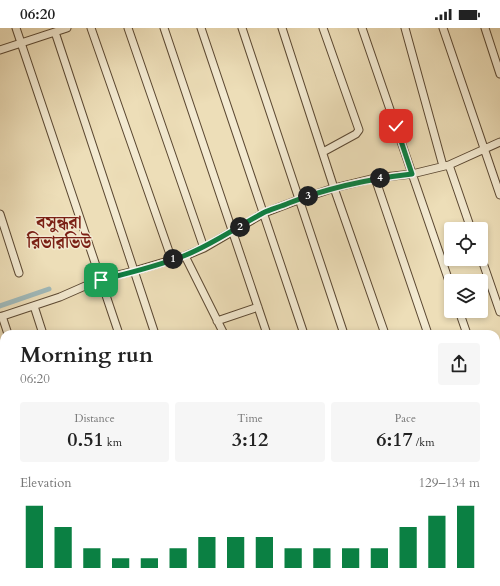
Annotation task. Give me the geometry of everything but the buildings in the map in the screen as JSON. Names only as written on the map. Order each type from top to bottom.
[{"type":"street","points":[[16,28],[118,330]]},
{"type":"street","points":[[0,50],[67,28]]},
{"type":"street","points":[[91,28],[172,260]]},
{"type":"street","points":[[128,28],[204,248]]},
{"type":"street","points":[[164,28],[267,330]]},
{"type":"street","points":[[201,28],[303,330]]},
{"type":"street","points":[[242,28],[298,200],[343,330]]},
{"type":"street","points":[[282,28],[334,188],[384,330]]},
{"type":"street","points":[[323,28],[358,130],[356,134],[323,152]]},
{"type":"street","points":[[362,28],[447,274]]},
{"type":"street","points":[[405,28],[446,165],[468,222]]},
{"type":"street","points":[[443,28],[500,195]]},
{"type":"street","points":[[485,28],[500,74]]},
{"type":"street","points":[[55,32],[155,330]]},
{"type":"street","points":[[6,330],[1,317],[60,297],[101,280],[185,256],[204,248],[264,213],[298,200],[334,188],[375,178],[412,174],[446,165],[500,142]]},
{"type":"street","points":[[375,178],[427,330]]},
{"type":"street","points":[[0,214],[19,273]]},
{"type":"street","points":[[185,256],[222,330]]},
{"type":"street","points":[[484,266],[500,312]]},
{"type":"street","points":[[34,306],[42,330]]},
{"type":"street","points":[[217,321],[258,307]]},
{"type":"street","points":[[461,318],[466,330]]},
{"type":"waterway","points":[[0,306],[49,289]]},
{"type":"district","name":"বসুন্ধরা রিভারভিউ","points":[[59,232]]},
{"type":"route","points":[[101,280],[185,256],[204,248],[264,213],[298,200],[334,188],[375,178],[412,174],[396,126]]}]
